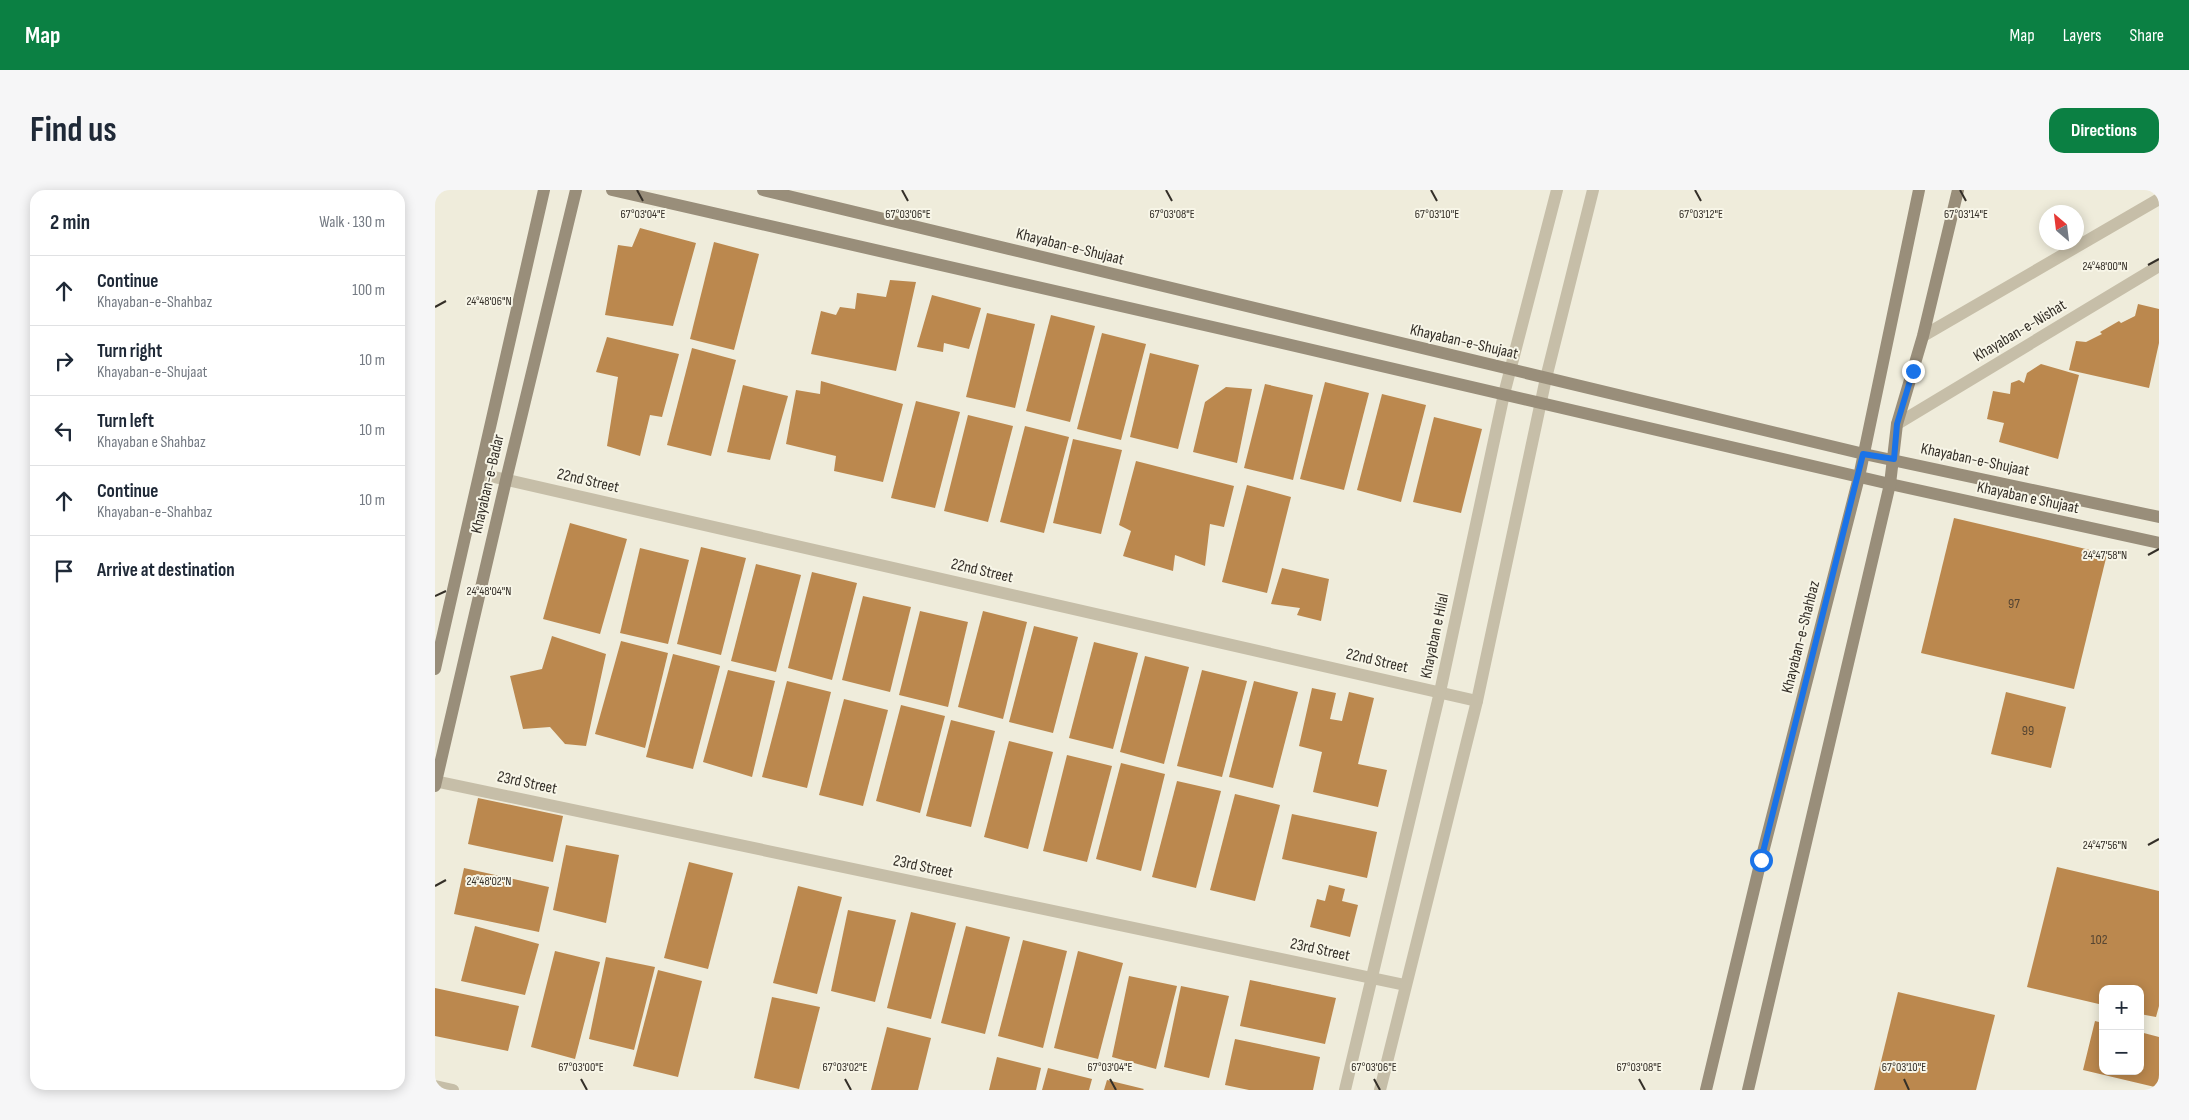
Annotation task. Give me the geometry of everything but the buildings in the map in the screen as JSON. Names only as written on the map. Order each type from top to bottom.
[{"type":"main road","name":"Khayaban-e-Badar","points":[[435,669],[481,474],[544,190]]},
{"type":"main road","name":"Khayaban-e-Badar","points":[[435,783],[576,190]]},
{"type":"main road","points":[[612,190],[1890,484]]},
{"type":"main road","name":"Khayaban-e-Shujaat","points":[[763,190],[1863,454],[1894,459],[2159,517]]},
{"type":"main road","name":"Khayaban-e-Shahbaz","points":[[1706,1090],[1763,850],[1859,476],[1919,190]]},
{"type":"main road","points":[[1749,1090],[1890,484],[1897,424],[1923,336],[1958,190]]},
{"type":"main road","name":"Khayaban e Shujaat","points":[[1890,484],[2159,543]]},
{"type":"street","name":"Khayaban e Hilal","points":[[1345,1090],[1440,692],[1504,394],[1557,190]]},
{"type":"street","points":[[1380,1090],[1477,701],[1540,404],[1593,190]]},
{"type":"street","points":[[1923,336],[2159,199]]},
{"type":"street","name":"Khayaban-e-Nishat","points":[[1897,424],[2159,266]]},
{"type":"street","name":"22nd Street","points":[[481,474],[1477,701]]},
{"type":"street","name":"23rd Street","points":[[435,783],[1405,985]]},
{"type":"street","points":[[435,1086],[453,1090]]},
{"type":"route","points":[[1761,860],[1863,454],[1894,459],[1897,424],[1913,371]]}]
